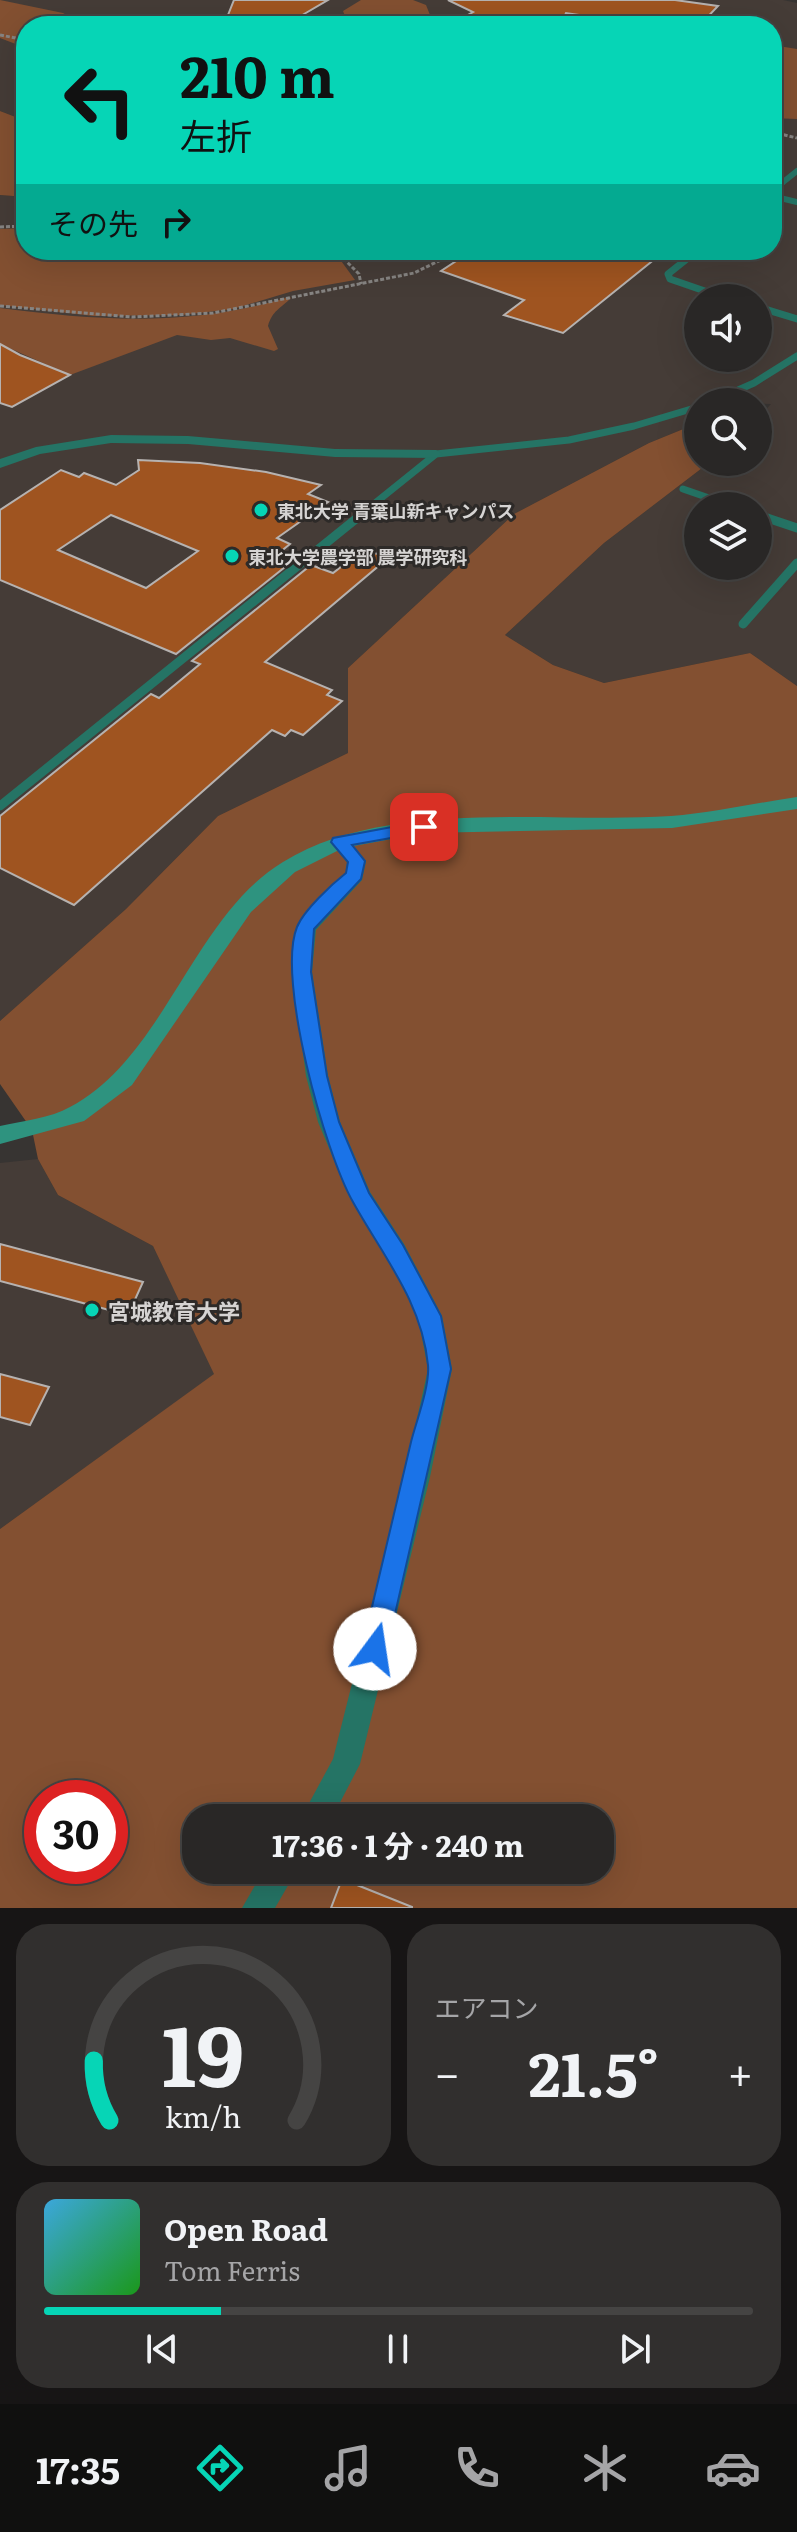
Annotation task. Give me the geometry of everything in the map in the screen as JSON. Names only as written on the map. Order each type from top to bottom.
[{"type":"street","points":[[0,464],[67,445],[149,438],[187,438],[306,451],[436,454]]},
{"type":"street","points":[[0,1135],[76,1115],[124,1079],[244,907],[288,867],[339,842],[424,827],[672,822],[797,803]]},
{"type":"street","points":[[324,1804],[346,1764],[417,1477],[440,1369],[430,1316],[396,1251],[360,1196],[329,1122],[317,1076],[302,972],[306,928],[339,888],[355,875],[357,861],[339,842]]},
{"type":"street","points":[[257,1908],[273,1884]]},
{"type":"lane","points":[[782,185],[797,171]]},
{"type":"lane","points":[[684,284],[670,279],[668,274],[686,260]]},
{"type":"lane","points":[[772,311],[797,319]]},
{"type":"lane","points":[[743,388],[797,356]]},
{"type":"lane","points":[[0,806],[436,454],[504,451],[570,442],[684,412]]},
{"type":"lane","points":[[683,489],[692,492]]},
{"type":"lane","points":[[772,520],[797,528]]},
{"type":"lane","points":[[743,624],[797,563]]},
{"type":"path","points":[[345,260],[359,274],[361,284]]},
{"type":"path","points":[[0,306],[112,318],[175,316],[245,308],[307,292],[361,284],[427,268],[442,260]]},
{"type":"shaded area","name":"東北大学 青葉山新キャンパス","points":[[0,0],[783,0],[797,3],[797,686],[750,653],[604,683],[553,665],[505,635],[604,543],[692,476],[772,476],[772,388],[684,388],[684,429],[649,443],[514,514],[348,668],[348,753],[218,816],[126,909],[0,1021],[0,195],[16,196],[16,260],[782,260],[782,16],[16,16],[16,117],[0,111]]},
{"type":"shaded area","points":[[0,0],[68,16],[16,16],[16,44],[0,38]]},
{"type":"shaded area","points":[[361,0],[413,0],[426,5],[430,15],[345,16],[343,11]]},
{"type":"shaded area","points":[[782,47],[797,49],[797,119],[782,118]]},
{"type":"shaded area","points":[[0,111],[16,117],[16,196],[0,195]]},
{"type":"shaded area","points":[[16,228],[16,260],[340,260],[355,280],[293,291],[233,309],[181,315],[94,316],[0,305],[0,229]]},
{"type":"shaded area","points":[[289,297],[274,313],[268,326],[278,349],[274,351],[230,338],[211,340],[177,335],[70,375],[0,344],[0,308],[145,319],[216,313]]},
{"type":"shaded area","points":[[684,429],[684,476],[692,476],[604,543],[505,635],[553,665],[604,683],[750,653],[797,686],[797,1908],[0,1908],[0,1529],[214,1374],[153,1246],[58,1195],[38,1159],[32,1130],[0,1084],[0,1021],[126,909],[218,816],[348,753],[348,668],[514,514],[649,443]]},
{"type":"shaded area","name":"宮城教育大学","points":[[38,1159],[58,1195],[153,1246],[215,1374],[0,1529],[0,1163]]},
{"type":"building","points":[[234,0],[328,0],[301,16],[228,15]]},
{"type":"building","points":[[448,0],[675,0],[718,6],[708,16],[587,16],[566,13],[565,16],[466,16],[473,12]]},
{"type":"building","points":[[458,260],[654,260],[563,333],[504,315],[524,300],[441,271]]},
{"type":"building","points":[[0,344],[70,375],[12,407],[0,403]]},
{"type":"building","name":"東北大学農学部 農学研究科","points":[[138,460],[200,463],[266,472],[321,485],[308,494],[328,502],[277,538],[290,544],[279,553],[295,559],[176,654],[0,580],[0,510],[61,470],[79,477],[84,473],[116,485],[139,470]],"holes":[[[111,515],[198,551],[146,588],[58,550]]]},
{"type":"building","points":[[364,549],[388,558],[265,662],[332,690],[327,695],[342,701],[303,735],[291,730],[285,736],[272,730],[74,905],[0,868],[0,816],[151,694],[159,698],[200,664],[192,661],[311,565],[333,573]]},
{"type":"building","points":[[0,1244],[143,1282],[128,1315],[0,1281]]},
{"type":"building","points":[[0,1374],[49,1387],[30,1425],[0,1417]]},
{"type":"building","points":[[340,1884],[354,1884],[412,1907],[412,1908],[331,1908]]},
{"type":"place","name":"東北大学 青葉山新キャンパス","points":[[261,510]]},
{"type":"place","name":"東北大学農学部 農学研究科","points":[[232,556]]},
{"type":"place","name":"宮城教育大学","points":[[92,1310]]},
{"type":"route","points":[[375,1649],[440,1369],[430,1316],[396,1251],[360,1196],[329,1122],[317,1076],[302,972],[306,928],[339,888],[355,875],[357,861],[339,842],[424,827]]}]
